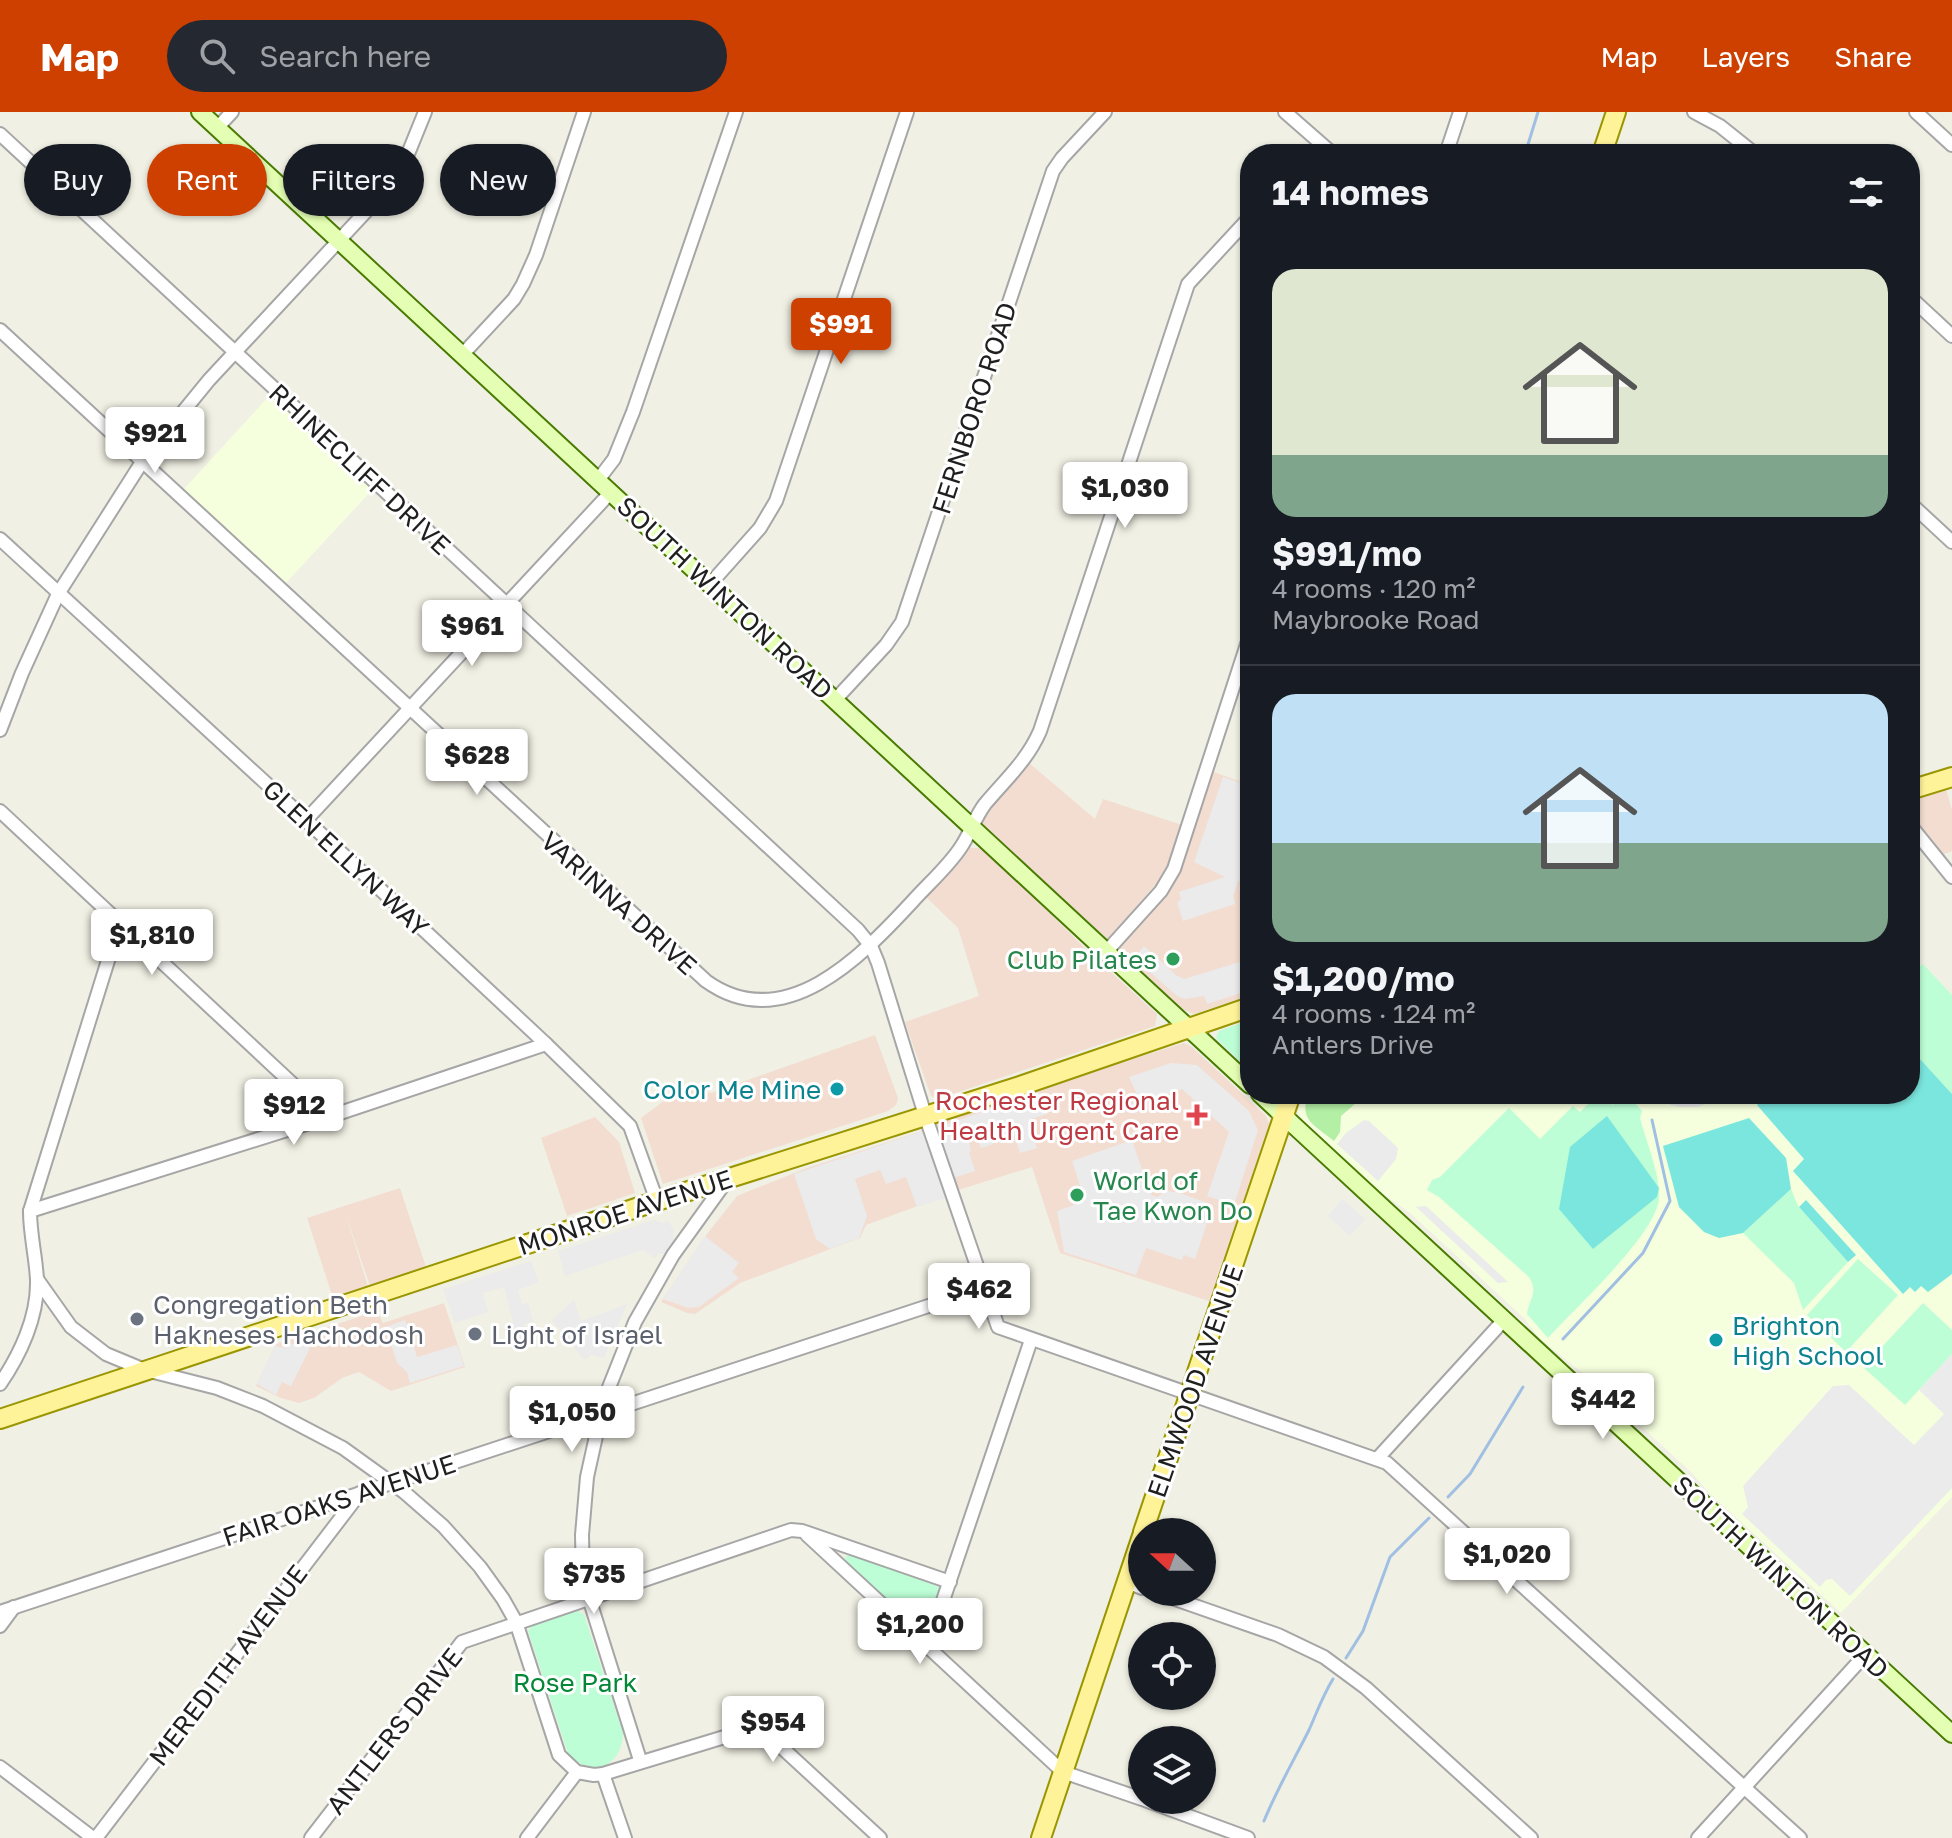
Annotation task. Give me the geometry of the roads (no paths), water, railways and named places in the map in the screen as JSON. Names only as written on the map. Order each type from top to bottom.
[{"type":"main road","name":"SOUTH WINTON ROAD","points":[[200,112],[1240,1076]]},
{"type":"main road","points":[[1605,144],[1616,112]]},
{"type":"main road","points":[[1920,787],[1952,777]]},
{"type":"main road","name":"MONROE AVENUE","points":[[0,1419],[142,1369],[1020,1086],[1240,1010]]},
{"type":"main road","name":"SOUTH WINTON ROAD","points":[[1270,1104],[1952,1734]]},
{"type":"main road","name":"ELMWOOD AVENUE","points":[[1148,1518],[1288,1104]]},
{"type":"main road","name":"ELMWOOD AVENUE","points":[[1041,1838],[1128,1601]]},
{"type":"street","points":[[217,128],[232,112]]},
{"type":"street","points":[[0,730],[58,594],[142,462],[184,408],[399,176],[425,112]]},
{"type":"street","points":[[462,355],[514,299],[527,275],[584,112]]},
{"type":"street","points":[[306,820],[506,605],[604,486],[633,412],[736,112]]},
{"type":"street","points":[[711,583],[760,528],[776,501],[907,112]]},
{"type":"street","name":"FERNBORO ROAD","points":[[835,700],[893,637],[902,622],[1053,171],[1105,112]]},
{"type":"street","points":[[1285,112],[1318,143]]},
{"type":"street","points":[[1449,144],[1460,112]]},
{"type":"street","points":[[1694,112],[1720,126],[1742,144]]},
{"type":"street","points":[[1916,112],[1952,145]]},
{"type":"street","name":"RHINECLIFF DRIVE","points":[[0,134],[858,930],[871,946],[998,1327],[1377,1459],[1395,1470],[1800,1838]]},
{"type":"street","name":"VARINNA DRIVE","points":[[0,330],[690,968],[719,991],[751,1001],[780,1000],[810,988],[871,946],[957,853],[985,804],[1027,756],[1040,731],[1188,284],[1240,228]]},
{"type":"street","points":[[1920,306],[1952,336]]},
{"type":"street","points":[[1920,512],[1952,542]]},
{"type":"street","name":"GLEN ELLYN WAY","points":[[0,539],[546,1044],[631,1129],[657,1201]]},
{"type":"street","points":[[1106,952],[1161,891],[1174,869],[1240,666]]},
{"type":"street","points":[[0,811],[328,1117]]},
{"type":"street","points":[[1920,837],[1952,877]]},
{"type":"street","points":[[0,1384],[28,1330],[37,1279],[30,1211],[120,922]]},
{"type":"street","points":[[30,1211],[546,1044]]},
{"type":"street","points":[[640,1760],[587,1599],[582,1558],[584,1507],[592,1446],[623,1349],[648,1298],[673,1255],[727,1180]]},
{"type":"street","points":[[37,1279],[63,1319],[88,1342],[142,1369],[217,1388],[263,1406],[332,1441],[393,1483],[443,1526],[480,1567],[516,1622],[555,1744],[566,1764],[577,1772],[603,1774],[748,1728],[759,1729],[880,1838]]},
{"type":"street","name":"FAIR OAKS AVENUE","points":[[0,1612],[983,1288]]},
{"type":"street","points":[[1377,1459],[1503,1321]]},
{"type":"street","points":[[927,1648],[1031,1340]]},
{"type":"street","name":"MEREDITH AVENUE","points":[[94,1838],[360,1493]]},
{"type":"street","name":"ANTLERS DRIVE","points":[[311,1838],[458,1645],[516,1622],[791,1530],[802,1531]]},
{"type":"street","points":[[802,1531],[950,1582]]},
{"type":"street","points":[[802,1531],[1063,1772],[1128,1794]]},
{"type":"street","points":[[1195,1606],[1278,1635],[1324,1657],[1366,1688],[1531,1838]]},
{"type":"street","points":[[0,1626],[14,1607]]},
{"type":"street","points":[[1698,1838],[1865,1655]]},
{"type":"street","points":[[0,1767],[94,1838]]},
{"type":"street","points":[[527,1838],[577,1772]]},
{"type":"street","points":[[603,1774],[625,1838]]},
{"type":"street","points":[[1182,1814],[1248,1838]]},
{"type":"waterway","points":[[1528,144],[1538,112]]},
{"type":"waterway","points":[[1563,1339],[1643,1253],[1670,1201],[1652,1120]]},
{"type":"waterway","points":[[1448,1497],[1470,1474],[1523,1387]]},
{"type":"waterway","points":[[1346,1658],[1363,1631],[1390,1557],[1429,1518]]},
{"type":"waterway","points":[[1264,1821],[1333,1679]]},
{"type":"place","name":"Club Pilates","points":[[1173,959]]},
{"type":"place","name":"Color Me Mine","points":[[837,1089]]},
{"type":"place","name":"Rochester Regional Health Urgent Care","points":[[1197,1115]]},
{"type":"place","name":"World of Tae Kwon Do","points":[[1077,1195]]},
{"type":"place","name":"Congregation Beth Hakneses Hachodosh","points":[[137,1319]]},
{"type":"place","name":"Light of Israel","points":[[475,1334]]},
{"type":"place","name":"Brighton High School","points":[[1716,1340]]},
{"type":"park label","name":"Rose Park","points":[[575,1682]]}]
